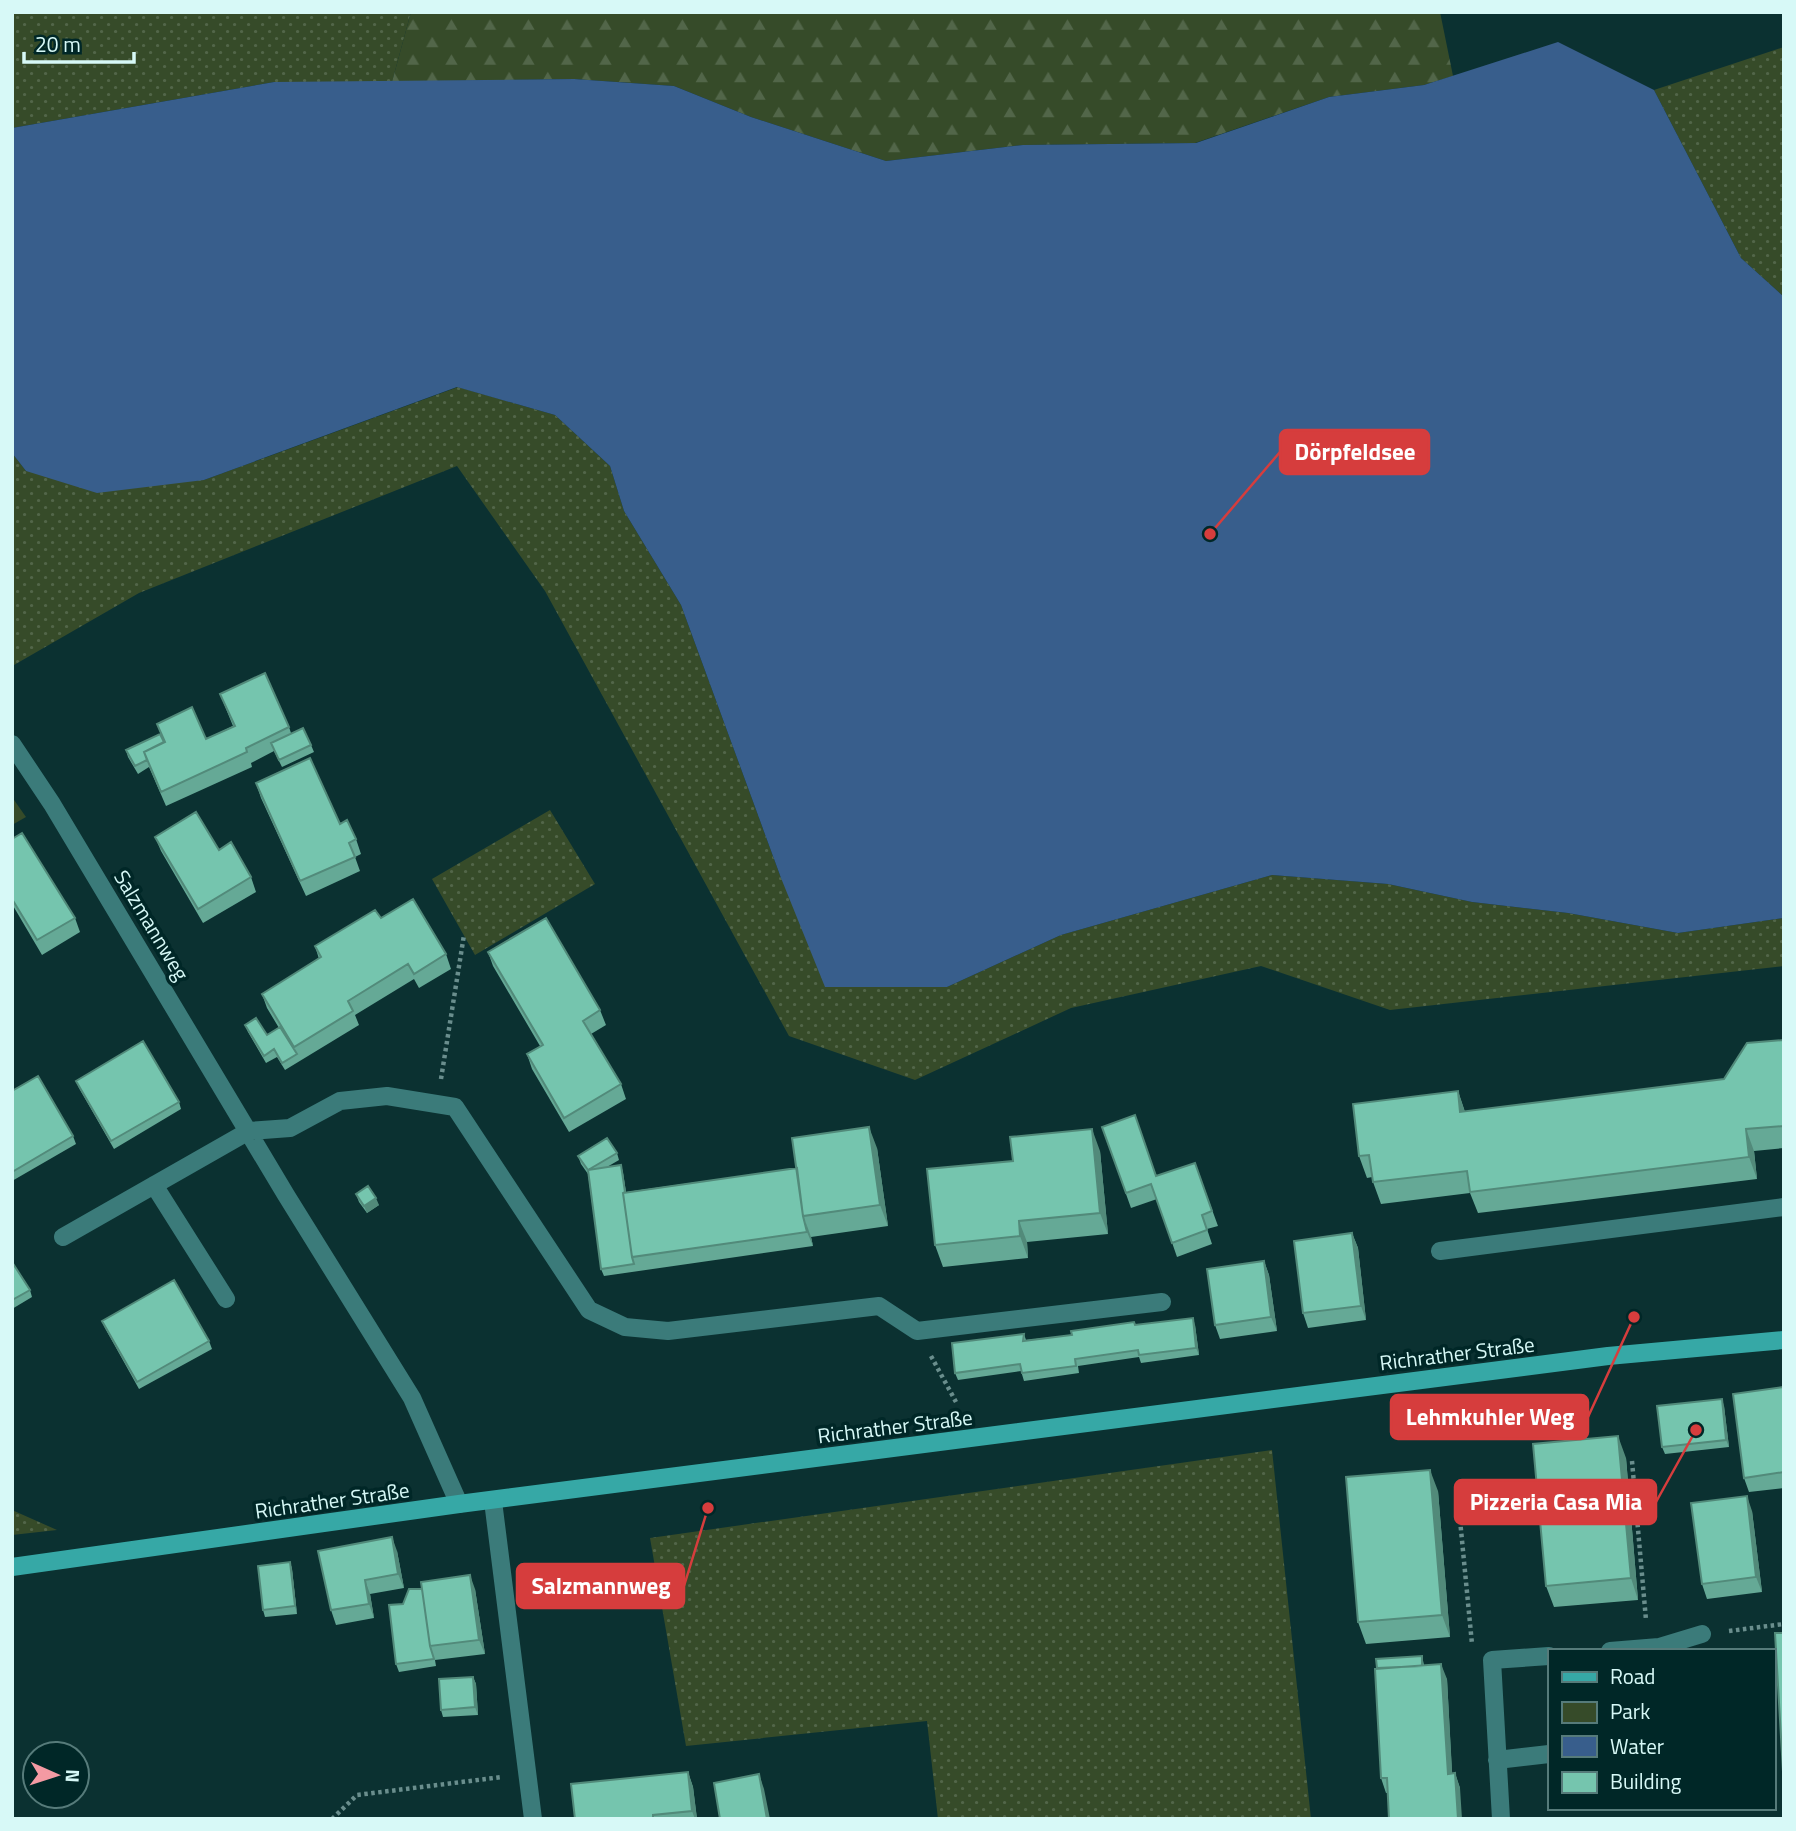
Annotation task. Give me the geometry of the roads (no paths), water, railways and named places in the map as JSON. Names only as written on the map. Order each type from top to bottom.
[{"type":"main road","name":"Richrather Straße","points":[[12,1567],[459,1504],[1608,1356],[1784,1340]]},
{"type":"street","name":"Salzmannweg","points":[[12,744],[52,804],[412,1398],[459,1504]]},
{"type":"street","points":[[64,1237],[249,1131],[290,1128],[340,1101],[387,1096],[455,1107],[589,1310],[625,1326],[668,1331],[878,1306],[917,1331],[1162,1302]]},
{"type":"street","points":[[154,1185],[226,1299]]},
{"type":"street","points":[[1440,1251],[1784,1207]]},
{"type":"street","points":[[493,1501],[533,1819]]},
{"type":"street","points":[[1656,1648],[1702,1634]]},
{"type":"street","points":[[1501,1819],[1492,1660],[1548,1656]]},
{"type":"street","points":[[1497,1760],[1548,1754]]},
{"type":"water","points":[[1558,42],[1654,90],[1741,258],[1784,297],[1784,918],[1678,933],[1568,913],[1472,902],[1388,884],[1272,875],[1061,935],[947,987],[825,987],[781,878],[681,605],[624,511],[610,466],[555,415],[457,387],[204,480],[97,493],[26,471],[12,453],[12,128],[274,82],[574,79],[674,86],[751,117],[886,161],[1023,145],[1196,143],[1329,97],[1424,85]]},
{"type":"place","name":"Dörpfeldsee","points":[[1210,534]]},
{"type":"place","name":"Lehmkuhler Weg","points":[[1634,1317]]},
{"type":"place","name":"Pizzeria Casa Mia","points":[[1696,1430]]},
{"type":"place","name":"Salzmannweg","points":[[708,1508]]}]
